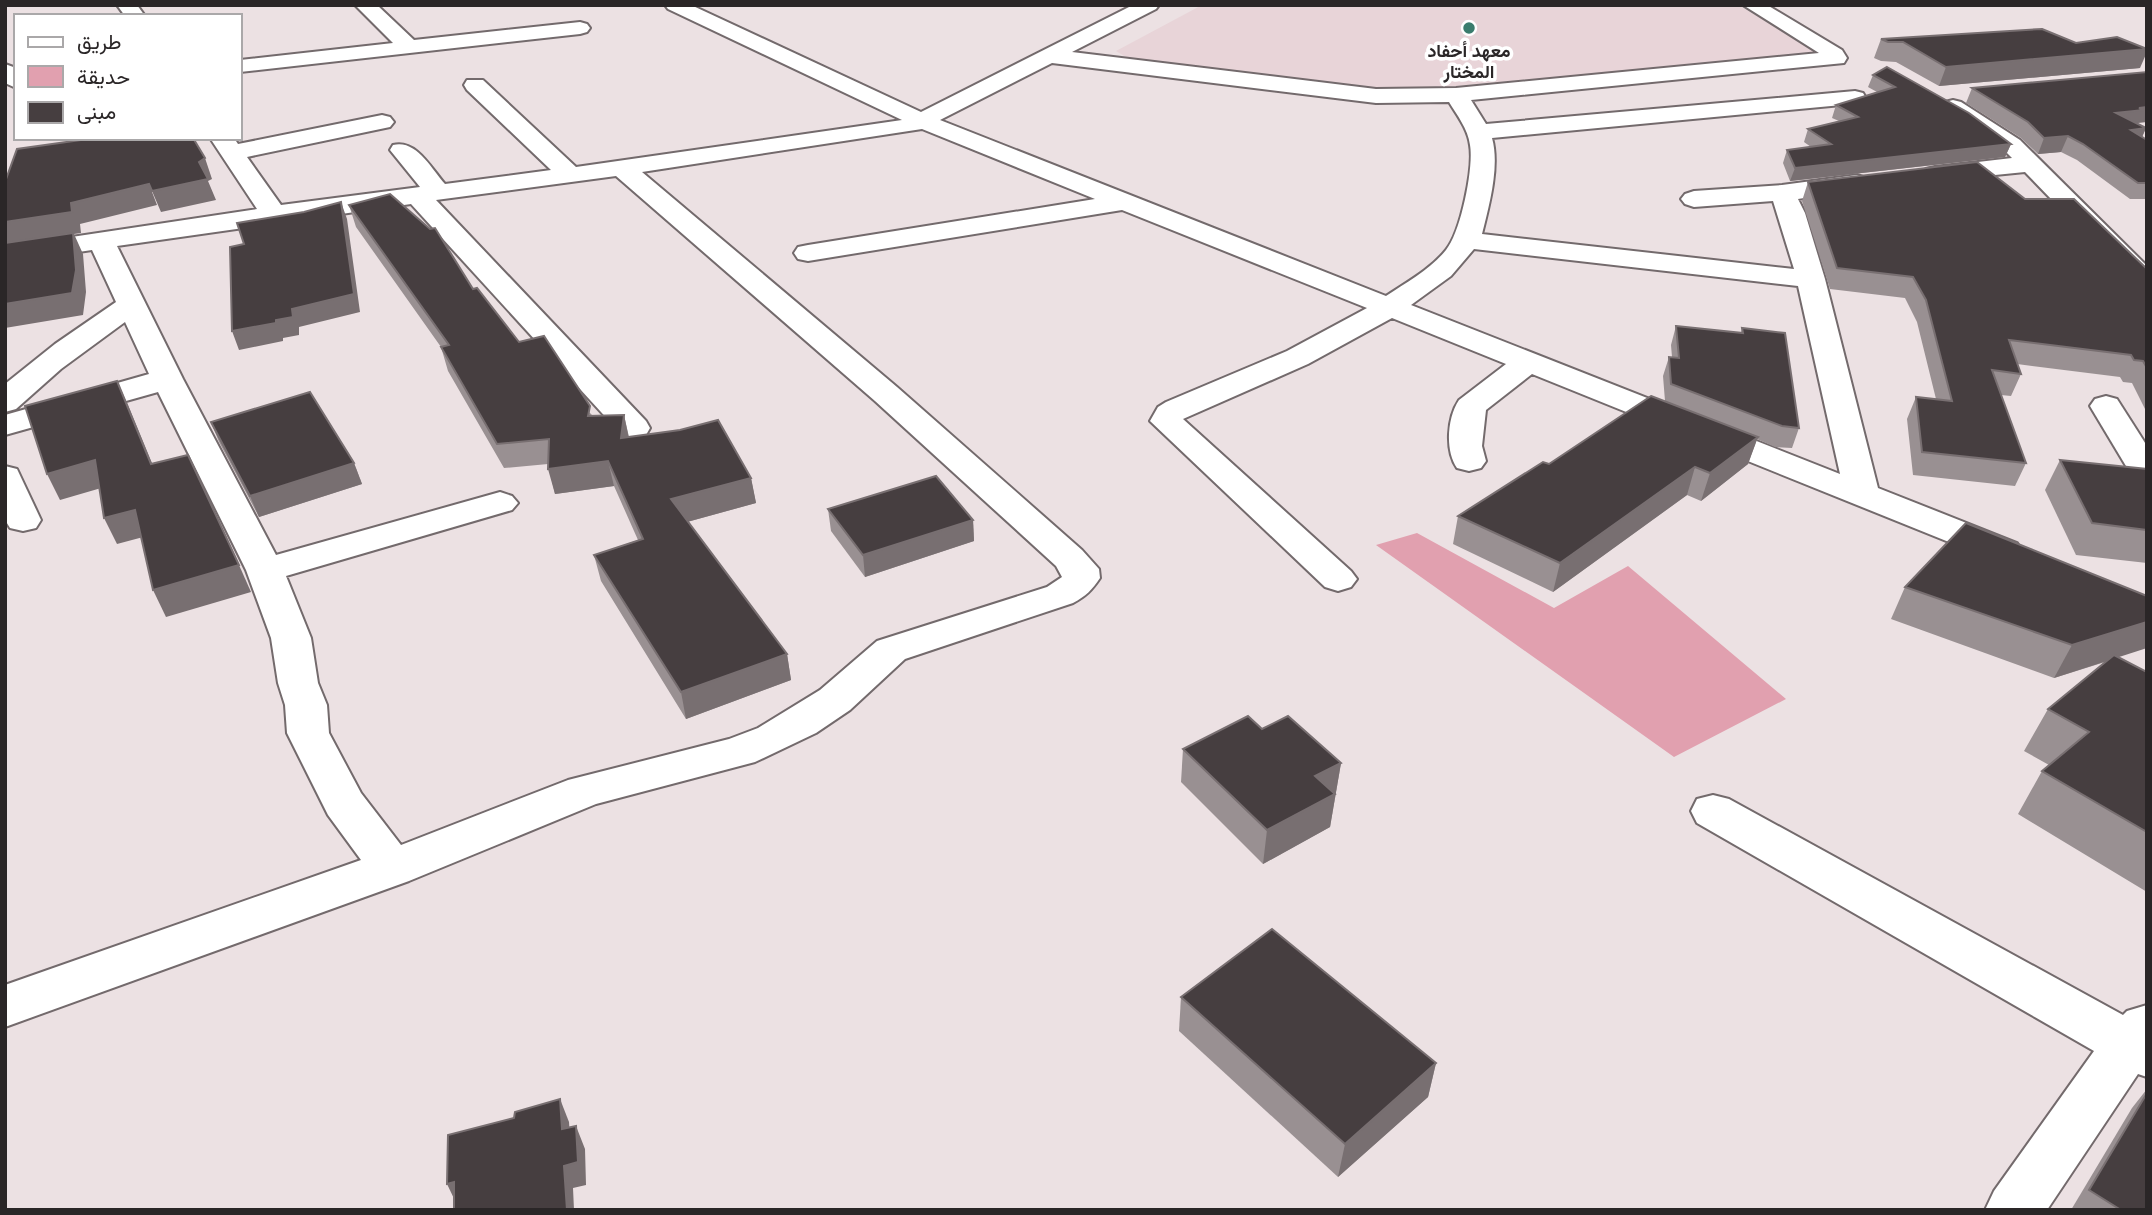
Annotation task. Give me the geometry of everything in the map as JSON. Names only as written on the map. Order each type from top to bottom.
[{"type":"street","points":[[365,5],[409,47]]},
{"type":"street","points":[[675,5],[924,121],[2031,562]]},
{"type":"street","points":[[5,255],[274,214],[895,129],[924,121],[1149,5]]},
{"type":"street","points":[[1049,56],[1376,96],[1456,95],[1836,58],[1835,54],[1753,5]]},
{"type":"street","points":[[242,66],[580,29]]},
{"type":"street","points":[[474,85],[570,175]]},
{"type":"street","points":[[1975,93],[1935,96],[2000,136],[2147,282]]},
{"type":"street","points":[[1338,579],[1166,421],[1169,414],[1177,409],[1302,358],[1391,307],[1439,273],[1466,240],[1481,165],[1479,132],[1456,95]]},
{"type":"street","points":[[1479,132],[1855,98]]},
{"type":"street","points":[[274,214],[227,145],[382,122]]},
{"type":"street","points":[[402,150],[427,194],[634,429]]},
{"type":"street","points":[[1694,199],[1782,193],[2029,164]]},
{"type":"street","points":[[5,1006],[393,868],[584,791],[740,751],[773,738],[835,700],[891,650],[1060,595],[1074,587],[1081,578],[1080,569],[1069,558],[886,394],[621,167]]},
{"type":"street","points":[[1782,193],[1792,213],[1811,279],[1863,496]]},
{"type":"street","points":[[808,253],[1125,201]]},
{"type":"street","points":[[100,239],[167,379],[265,570],[291,638],[298,683],[306,705],[308,733],[344,803],[393,868]]},
{"type":"street","points":[[1466,240],[1811,279]]},
{"type":"street","points":[[5,402],[75,342],[131,304]]},
{"type":"street","points":[[1469,461],[1465,446],[1470,407],[1528,362]]},
{"type":"street","points":[[5,425],[167,379]]},
{"type":"street","points":[[2106,406],[2147,474]]},
{"type":"street","points":[[5,476],[23,520]]},
{"type":"street","points":[[265,570],[500,503]]},
{"type":"street","points":[[1713,811],[2141,1041],[2014,1210]]},
{"type":"shaded area","name":"معهد أحفاد المختار","points":[[1202,5],[1738,5],[1822,53],[1401,91],[1131,60],[1116,51]]},
{"type":"green space","points":[[1417,533],[1554,608],[1628,566],[1786,699],[1674,757],[1376,545]]},
{"type":"building","points":[[2042,29],[2076,43],[2117,37],[2147,49],[1946,67],[1903,42],[1881,39]]},
{"type":"building","points":[[1887,67],[1969,113],[2011,144],[1795,168],[1787,150],[1831,144],[1808,129],[1858,117],[1836,105],[1895,87],[1873,75]]},
{"type":"building","points":[[2147,72],[2147,107],[2139,108],[2144,110],[2116,113],[2146,128],[2131,130],[2147,140],[2147,183],[2138,183],[2068,136],[2044,138],[2028,122],[1972,88]]},
{"type":"building","points":[[81,140],[194,140],[205,158],[199,162],[208,179],[152,191],[149,184],[71,203],[72,212],[5,222],[5,182],[17,149]]},
{"type":"building","points":[[1977,162],[2025,199],[2074,199],[2147,269],[2147,368],[2143,361],[2134,360],[2131,355],[2009,340],[2021,374],[1992,370],[2026,463],[1922,452],[1916,397],[1952,401],[1926,300],[1913,277],[1837,268],[1808,182]]},
{"type":"building","points":[[390,194],[430,229],[435,228],[473,289],[477,288],[519,342],[544,336],[590,406],[588,416],[624,415],[621,438],[680,430],[718,420],[751,478],[671,499],[787,654],[681,692],[594,555],[643,539],[608,461],[548,469],[549,439],[497,444],[441,347],[449,345],[349,205]]},
{"type":"building","points":[[341,202],[354,294],[292,309],[293,317],[276,320],[276,323],[232,331],[230,247],[244,244],[237,223],[304,212]]},
{"type":"building","points":[[73,233],[76,270],[72,293],[5,304],[5,243]]},
{"type":"building","points":[[1676,326],[1743,333],[1742,328],[1785,333],[1799,428],[1782,426],[1671,384],[1669,357],[1679,358]]},
{"type":"building","points":[[117,381],[151,464],[188,455],[239,565],[153,590],[135,510],[104,518],[95,460],[47,474],[25,406]]},
{"type":"building","points":[[310,392],[354,463],[250,496],[211,422]]},
{"type":"building","points":[[1651,396],[1758,437],[1710,473],[1695,467],[1560,563],[1458,516],[1543,462],[1549,464]]},
{"type":"building","points":[[2060,460],[2147,469],[2147,530],[2092,523]]},
{"type":"building","points":[[936,476],[973,520],[863,555],[828,509]]},
{"type":"building","points":[[1966,523],[2147,596],[2147,622],[2072,645],[1905,587]]},
{"type":"building","points":[[2114,655],[2147,672],[2147,832],[2042,771],[2089,732],[2048,709]]},
{"type":"building","points":[[1248,716],[1262,729],[1288,716],[1341,763],[1315,776],[1335,794],[1267,830],[1183,749]]},
{"type":"building","points":[[1272,929],[1436,1063],[1345,1144],[1181,997]]},
{"type":"building","points":[[2147,1093],[2147,1210],[2121,1210],[2089,1190]]},
{"type":"building","points":[[560,1099],[562,1129],[576,1126],[578,1162],[564,1166],[567,1210],[454,1210],[454,1182],[447,1184],[448,1135],[514,1118],[515,1112]]},
{"type":"place","name":"معهد أحفاد المختار","points":[[1469,28]]}]
